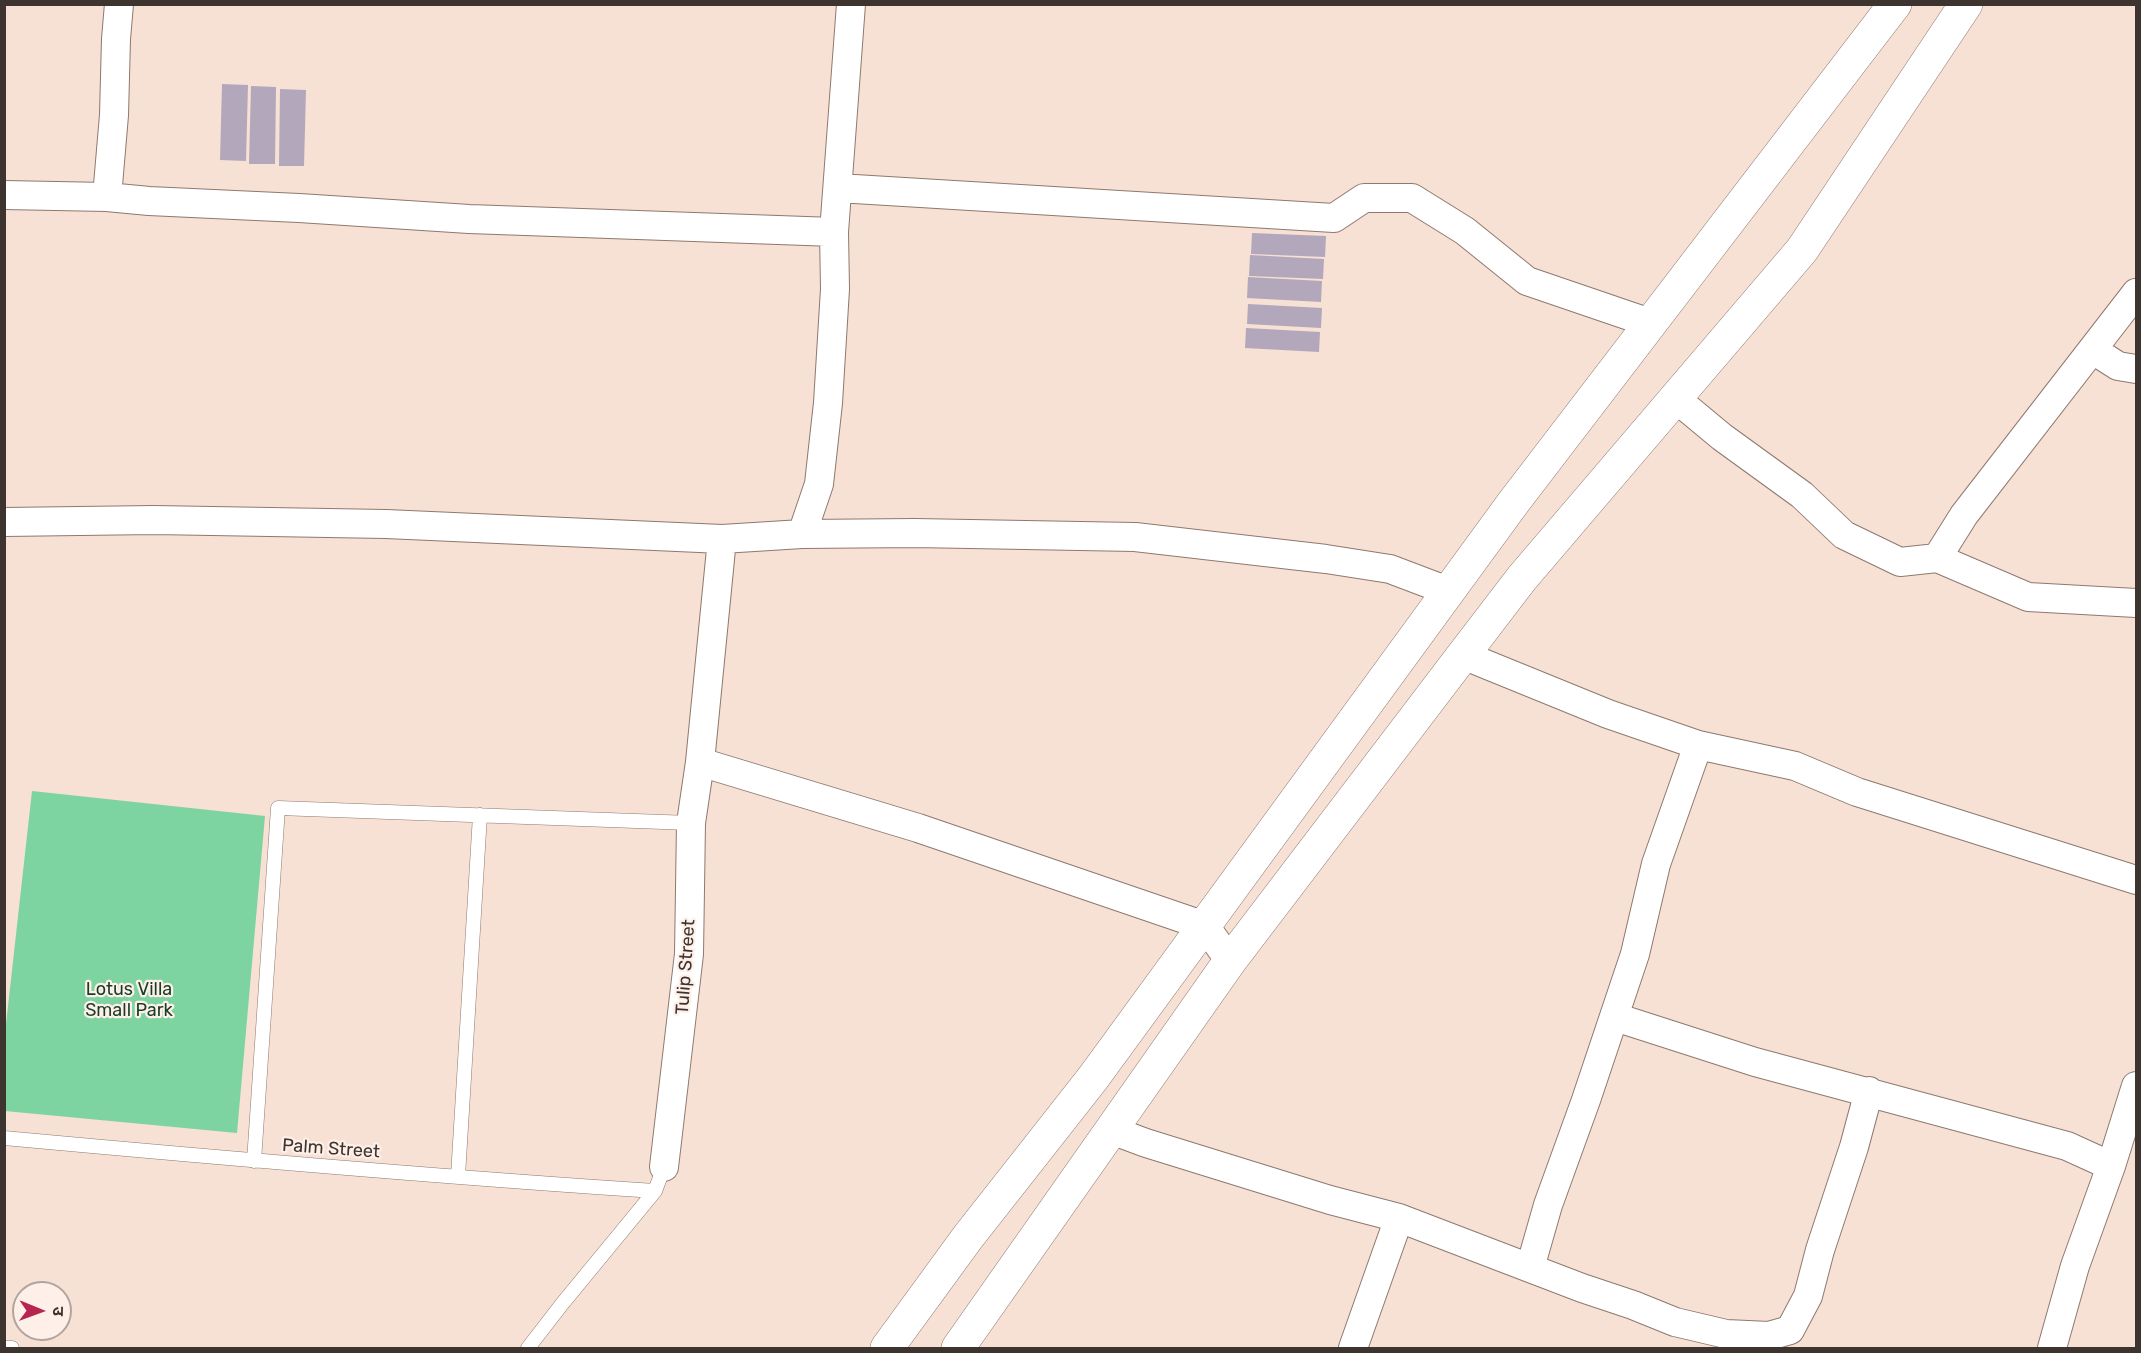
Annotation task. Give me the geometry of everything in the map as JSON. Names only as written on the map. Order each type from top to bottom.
[{"type":"street","points":[[107,197],[114,116],[119,4]]},
{"type":"street","points":[[802,534],[819,484],[828,403],[835,289],[834,232],[851,4]]},
{"type":"street","points":[[887,1348],[968,1237],[1093,1078],[1448,591],[1895,4]]},
{"type":"street","points":[[958,1348],[1230,961],[1522,578],[1802,250],[1966,4]]},
{"type":"street","points":[[838,188],[1334,218],[1364,198],[1412,198],[1465,231],[1527,281],[1650,323]]},
{"type":"street","points":[[4,195],[107,197],[470,219],[834,232]]},
{"type":"street","points":[[1937,558],[1964,515],[2136,293]]},
{"type":"street","points":[[2093,350],[2118,366],[2136,369]]},
{"type":"street","points":[[1675,398],[1722,437],[1802,495],[1844,535],[1900,562],[1937,558],[2028,597],[2136,603]]},
{"type":"street","points":[[4,522],[154,520],[375,524],[722,539],[802,534],[915,533],[1135,537],[1326,559],[1390,569],[1448,591]]},
{"type":"street","name":"Tulip Street","points":[[660,1179],[689,954],[692,823],[722,539]]},
{"type":"street","points":[[1463,655],[1608,714],[1698,745],[1794,766],[1857,792],[2136,880]]},
{"type":"street","points":[[1530,1268],[1548,1205],[1615,1017],[1635,954],[1656,864],[1698,745]]},
{"type":"street","points":[[700,762],[918,828],[1205,926],[1230,961]]},
{"type":"street","points":[[1615,1017],[1755,1062],[2067,1146],[2111,1166]]},
{"type":"street","points":[[2052,1348],[2075,1266],[2111,1166],[2136,1086]]},
{"type":"street","points":[[1111,1130],[1330,1200],[1399,1218],[1675,1322],[1726,1334],[1790,1339],[1808,1296],[1869,1091]]},
{"type":"street","points":[[1353,1348],[1399,1218]]},
{"type":"lane","points":[[254,1161],[278,808],[692,823]]},
{"type":"lane","points":[[459,1176],[480,815]]},
{"type":"lane","name":"Palm Street","points":[[4,1138],[519,1182],[660,1179]]},
{"type":"lane","points":[[528,1348],[660,1179]]},
{"type":"lane","points":[[4,1348],[12,1348]]},
{"type":"green space","name":"Lotus Villa Small Park","points":[[32,791],[265,816],[237,1133],[5,1111],[5,1033]]},
{"type":"building","points":[[222,84],[248,85],[246,161],[220,160]]},
{"type":"building","points":[[251,86],[276,87],[275,164],[249,164]]},
{"type":"building","points":[[280,89],[306,90],[304,166],[279,166]]},
{"type":"building","points":[[1252,233],[1326,236],[1325,257],[1251,254]]},
{"type":"building","points":[[1250,255],[1324,259],[1323,279],[1249,276]]},
{"type":"building","points":[[1248,277],[1322,281],[1321,302],[1247,298]]},
{"type":"building","points":[[1248,304],[1322,308],[1321,328],[1247,324]]},
{"type":"building","points":[[1246,328],[1320,332],[1319,352],[1245,348]]}]
